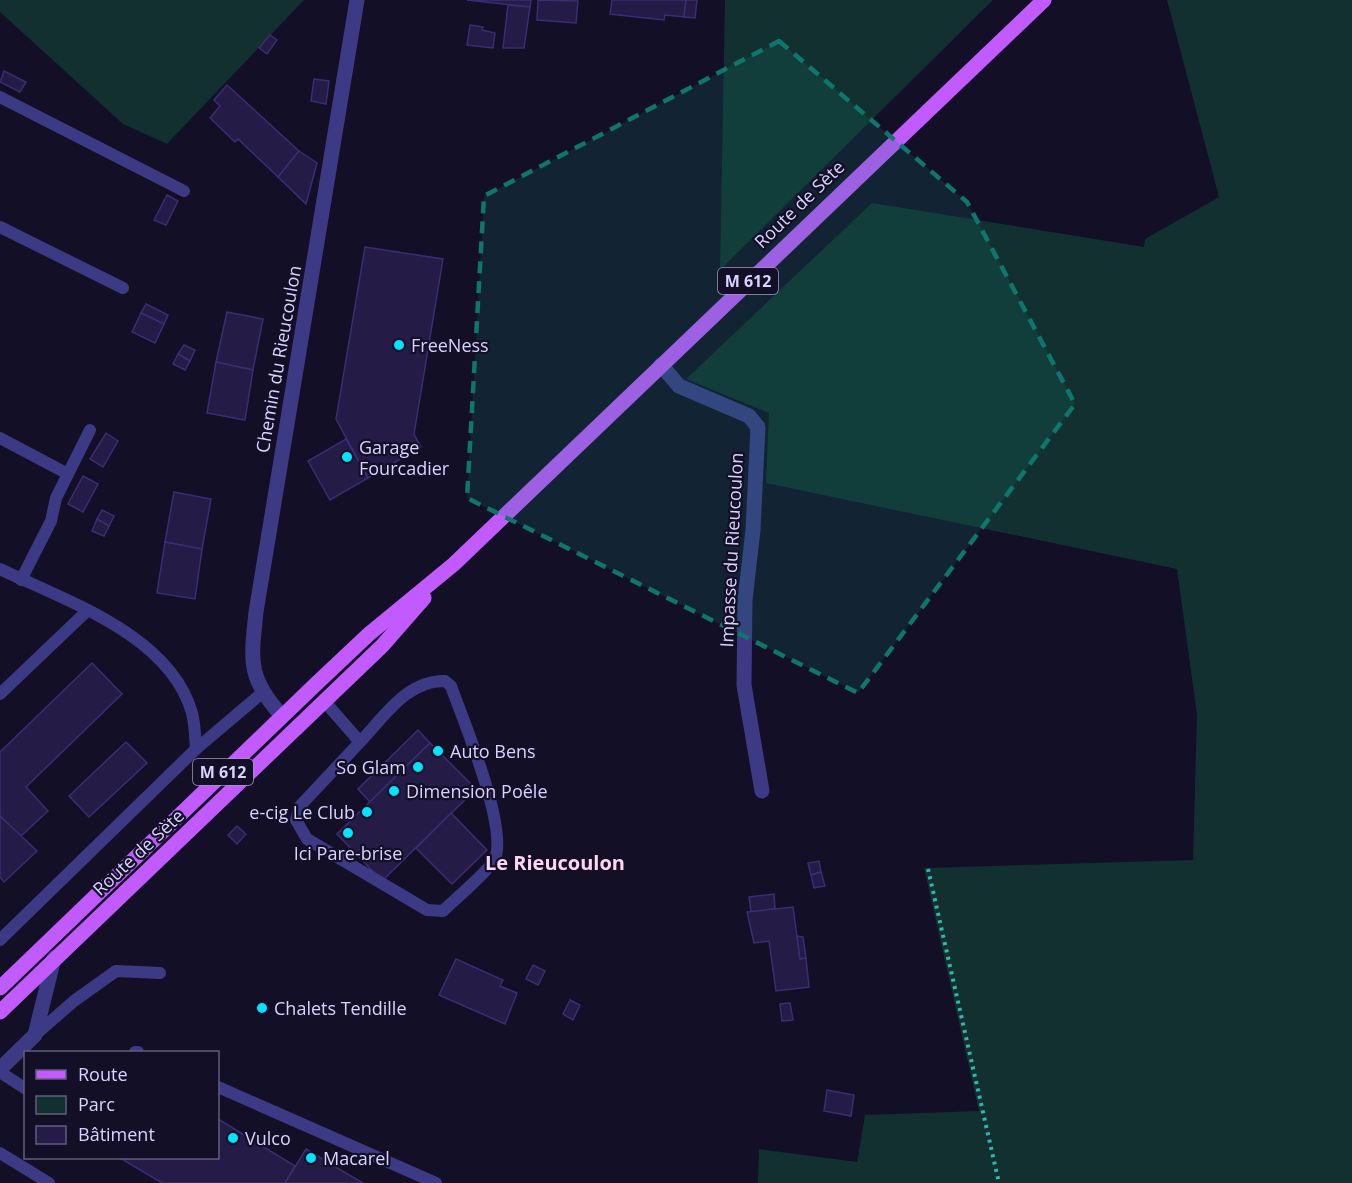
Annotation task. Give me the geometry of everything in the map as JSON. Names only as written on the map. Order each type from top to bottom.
[{"type":"main road","name":"Route de Sète","points":[[0,988],[369,634],[454,564],[1044,0]]},
{"type":"main road","name":"Route de Sète","points":[[0,1012],[382,646],[454,564]]},
{"type":"street","name":"Chemin du Rieucoulon","points":[[282,716],[262,693],[252,656],[256,612],[357,0]]},
{"type":"street","name":"Impasse du Rieucoulon","points":[[661,365],[680,386],[749,416],[758,427],[753,530],[745,600],[744,686],[762,791]]},
{"type":"street","points":[[0,1071],[35,1035],[54,958]]},
{"type":"lane","points":[[0,96],[184,191]]},
{"type":"lane","points":[[0,227],[123,288]]},
{"type":"lane","points":[[21,580],[51,521],[56,498],[90,430]]},
{"type":"lane","points":[[0,438],[68,474]]},
{"type":"lane","points":[[0,570],[138,638],[178,681],[192,713],[196,749]]},
{"type":"lane","points":[[0,694],[87,611]]},
{"type":"lane","points":[[433,681],[445,681],[451,686],[486,783],[498,846],[495,861],[443,911],[427,910],[307,839],[296,820],[300,806],[360,742],[411,689],[433,681]]},
{"type":"lane","points":[[0,940],[196,749],[262,693]]},
{"type":"lane","points":[[325,702],[360,742]]},
{"type":"lane","points":[[35,1035],[74,1001],[116,971],[160,973]]},
{"type":"lane","points":[[0,1071],[24,1088]]},
{"type":"lane","points":[[219,1087],[436,1183]]},
{"type":"lane","points":[[0,1153],[49,1183]]},
{"type":"path","points":[[928,869],[999,1183]]},
{"type":"highlighted area","points":[[779,41],[967,202],[1075,404],[858,693],[467,498],[484,196]]},
{"type":"green space","points":[[0,0],[304,0],[167,144],[123,124],[0,12]]},
{"type":"green space","points":[[725,0],[993,0],[720,270]]},
{"type":"green space","points":[[1167,0],[1352,0],[1352,1183],[758,1183],[759,1149],[857,1162],[865,1115],[979,1111],[924,868],[1193,860],[1197,715],[1177,569],[766,483],[769,413],[686,379],[872,203],[1144,247],[1145,239],[1219,197]]},
{"type":"building","points":[[467,0],[531,0],[530,7]]},
{"type":"building","points":[[538,0],[578,1],[576,23],[537,20]]},
{"type":"building","points":[[612,0],[686,0],[684,17],[665,15],[664,20],[610,14]]},
{"type":"building","points":[[686,0],[697,0],[695,18],[684,17]]},
{"type":"building","points":[[508,5],[530,7],[524,48],[503,48]]},
{"type":"building","points":[[470,25],[483,27],[482,30],[495,33],[493,48],[467,45]]},
{"type":"building","points":[[270,35],[277,40],[267,54],[259,48]]},
{"type":"building","points":[[4,71],[26,82],[20,92],[0,82]]},
{"type":"building","points":[[314,79],[329,81],[326,104],[311,101]]},
{"type":"building","points":[[227,85],[299,151],[278,177],[238,139],[235,142],[210,118],[220,106],[214,100]]},
{"type":"building","points":[[299,151],[317,163],[306,204],[278,177]]},
{"type":"building","points":[[167,195],[178,201],[166,225],[154,220]]},
{"type":"building","points":[[365,247],[443,259],[414,434],[421,447],[368,478],[336,419]]},
{"type":"building","points":[[146,304],[168,315],[164,324],[141,313]]},
{"type":"building","points":[[227,312],[263,319],[253,370],[216,362]]},
{"type":"building","points":[[141,313],[164,324],[155,343],[132,332]]},
{"type":"building","points":[[184,345],[195,350],[190,361],[178,354]]},
{"type":"building","points":[[178,354],[190,361],[185,370],[173,364]]},
{"type":"building","points":[[216,362],[253,370],[245,420],[207,413]]},
{"type":"building","points":[[106,433],[118,441],[103,467],[90,459]]},
{"type":"building","points":[[346,439],[368,478],[330,500],[308,461]]},
{"type":"building","points":[[83,476],[98,484],[83,512],[68,504]]},
{"type":"building","points":[[174,492],[211,499],[202,549],[165,542]]},
{"type":"building","points":[[102,510],[114,516],[109,526],[97,519]]},
{"type":"building","points":[[97,519],[109,526],[104,536],[92,531]]},
{"type":"building","points":[[165,542],[202,549],[195,599],[157,593]]},
{"type":"building","points":[[92,663],[122,694],[26,787],[48,811],[20,837],[0,816],[0,752]]},
{"type":"building","points":[[418,730],[430,743],[370,802],[358,789]]},
{"type":"building","points":[[126,742],[147,763],[89,817],[69,796]]},
{"type":"building","points":[[430,743],[476,789],[382,881],[337,834]]},
{"type":"building","points":[[451,813],[487,850],[452,884],[416,848]]},
{"type":"building","points":[[0,816],[37,851],[4,882],[0,877]]},
{"type":"building","points":[[237,826],[246,834],[237,844],[228,835]]},
{"type":"building","points":[[819,861],[821,872],[811,875],[808,863]]},
{"type":"building","points":[[821,872],[825,886],[814,888],[811,875]]},
{"type":"building","points":[[774,894],[775,909],[751,912],[749,897]]},
{"type":"building","points":[[793,907],[800,959],[806,958],[809,987],[776,991],[769,941],[754,943],[747,912]]},
{"type":"building","points":[[797,936],[803,937],[806,958],[800,959]]},
{"type":"building","points":[[456,959],[503,980],[500,986],[517,993],[505,1024],[439,995]]},
{"type":"building","points":[[533,965],[545,971],[538,985],[526,979]]},
{"type":"building","points":[[570,1000],[580,1005],[573,1020],[563,1014]]},
{"type":"building","points":[[790,1003],[793,1020],[782,1021],[780,1004]]},
{"type":"building","points":[[827,1090],[854,1095],[851,1116],[824,1111]]},
{"type":"building","name":"Vulco","points":[[219,1120],[295,1166],[285,1183],[162,1183],[122,1159],[219,1159]]},
{"type":"building","name":"Macarel","points":[[306,1149],[344,1172],[363,1183],[285,1183]]},
{"type":"place","name":"FreeNess","points":[[399,345]]},
{"type":"place","name":"Garage Fourcadier","points":[[347,457]]},
{"type":"place","name":"Auto Bens","points":[[438,751]]},
{"type":"place","name":"So Glam","points":[[418,767]]},
{"type":"place","name":"Dimension Poêle","points":[[394,791]]},
{"type":"place","name":"e-cig Le Club","points":[[367,812]]},
{"type":"place","name":"Ici Pare-brise","points":[[348,833]]},
{"type":"place","name":"Chalets Tendille","points":[[262,1008]]},
{"type":"place","name":"Vulco","points":[[233,1138]]},
{"type":"place","name":"Macarel","points":[[311,1158]]},
{"type":"district","name":"Le Rieucoulon","points":[[555,862]]}]
